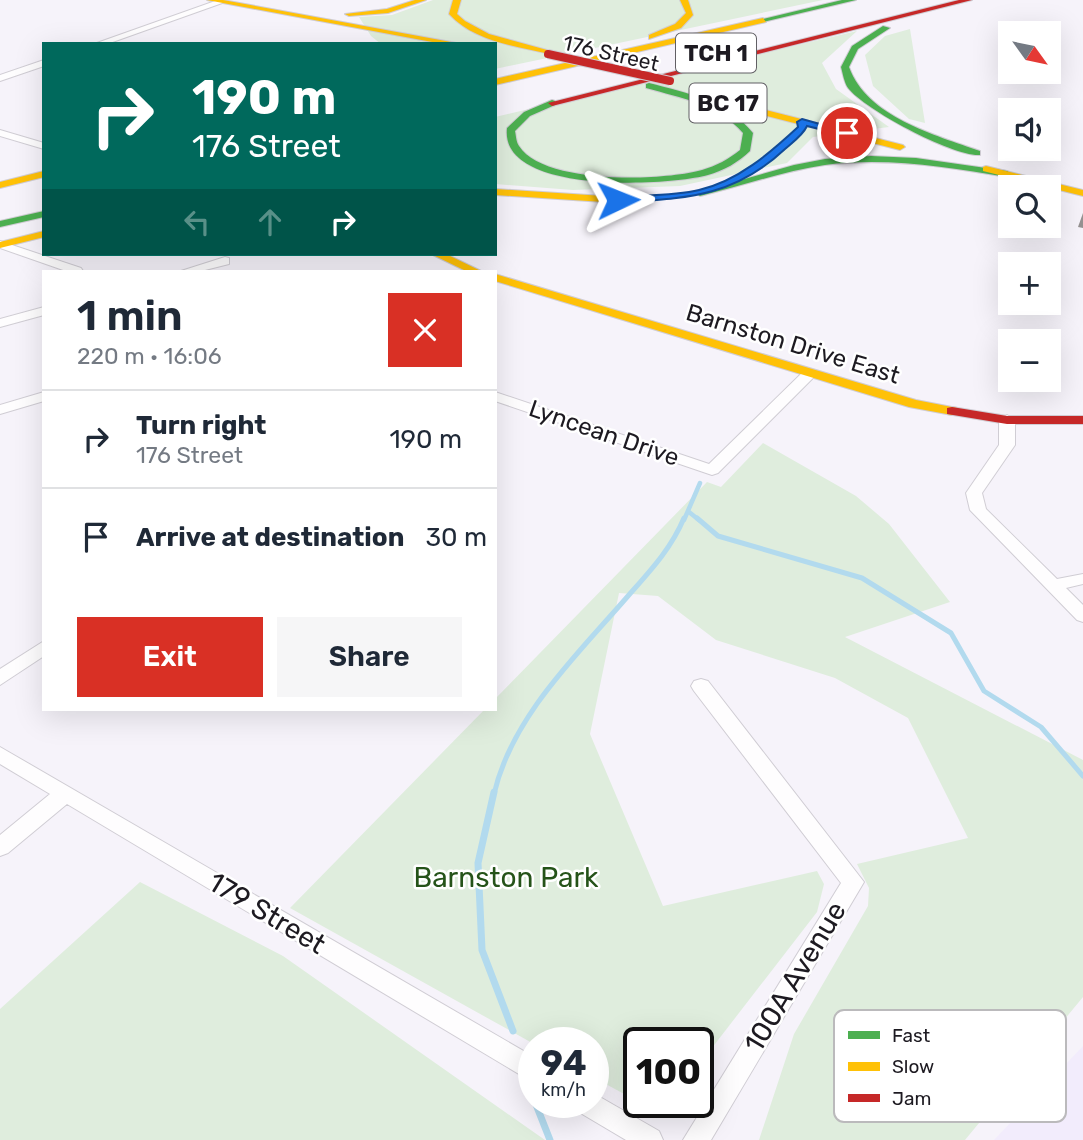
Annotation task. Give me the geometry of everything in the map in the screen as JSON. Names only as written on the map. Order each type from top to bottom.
[{"type":"main road","points":[[256,0],[448,42]]},
{"type":"main road","points":[[299,9],[365,13],[401,8],[422,0]]},
{"type":"main road","points":[[395,31],[435,0]]},
{"type":"main road","points":[[457,0],[453,14],[462,24],[546,55]]},
{"type":"main road","points":[[497,74],[668,31],[684,22],[690,13],[684,0]]},
{"type":"main road","name":"TCH 1","points":[[497,82],[852,0]]},
{"type":"main road","name":"TCH 1","points":[[522,99],[937,0]]},
{"type":"main road","points":[[665,84],[739,121],[748,133],[745,151],[728,164],[704,173],[672,179],[624,180],[590,178],[546,167],[525,157],[510,140],[510,130],[519,119],[535,109],[573,96],[968,0]]},
{"type":"main road","points":[[979,0],[903,22],[870,35],[849,54],[845,65],[846,78],[865,101],[893,121],[1012,170]]},
{"type":"main road","points":[[210,6],[473,42]]},
{"type":"main road","points":[[272,13],[361,42]]},
{"type":"main road","name":"176 Street","points":[[497,48],[597,64],[802,122],[1083,184]]},
{"type":"main road","name":"176 Street","points":[[546,55],[613,75],[665,84],[1012,170],[1083,193]]},
{"type":"main road","points":[[665,84],[794,116],[802,122],[803,128],[790,140]]},
{"type":"main road","points":[[701,193],[737,179],[770,158]]},
{"type":"main road","points":[[681,196],[788,170],[859,159],[919,161],[1012,170]]},
{"type":"main road","points":[[3,188],[42,176]]},
{"type":"main road","points":[[3,188],[42,186]]},
{"type":"main road","points":[[497,192],[631,200]]},
{"type":"main road","points":[[0,236],[42,215]]},
{"type":"main road","points":[[0,236],[42,222]]},
{"type":"main road","points":[[0,236],[42,234]]},
{"type":"main road","points":[[441,256],[473,270]]},
{"type":"main road","name":"Barnston Drive East","points":[[497,278],[914,404],[1007,420],[1083,420]]},
{"type":"street","points":[[105,42],[210,6]]},
{"type":"street","points":[[0,78],[42,63]]},
{"type":"street","points":[[0,133],[42,145]]},
{"type":"street","points":[[0,236],[42,255]]},
{"type":"street","points":[[44,256],[75,270]]},
{"type":"street","points":[[191,270],[225,261]]},
{"type":"street","points":[[0,323],[42,312]]},
{"type":"street","name":"Lyncean Drive","points":[[497,397],[712,470],[810,373]]},
{"type":"street","points":[[0,410],[42,397]]},
{"type":"street","points":[[1007,420],[1007,445],[974,493],[978,510],[1083,616]]},
{"type":"street","points":[[1052,586],[1083,579]]},
{"type":"street","points":[[0,678],[42,648]]},
{"type":"street","name":"100A Avenue","points":[[696,1140],[853,882],[701,685]]},
{"type":"street","name":"179 Street","points":[[0,754],[518,1062]]},
{"type":"street","points":[[0,847],[65,793]]},
{"type":"street","points":[[609,1116],[650,1140]]},
{"type":"shaded area","points":[[1083,1046],[1083,1140],[994,1140],[1011,1122],[1066,1122],[1066,1064]]},
{"type":"green space","points":[[433,0],[823,0],[497,69],[497,42],[378,42],[371,36],[359,17],[392,15]]},
{"type":"green space","points":[[910,29],[925,123],[909,119],[873,86],[865,55],[885,36]]},
{"type":"green space","points":[[857,31],[822,63],[836,89],[889,127],[813,137],[787,163],[680,186],[573,190],[497,184],[497,117]]},
{"type":"green space","name":"Barnston Park","points":[[763,443],[856,496],[889,524],[950,602],[845,637],[1083,760],[1083,997],[1066,1018],[1066,1010],[834,1010],[834,1122],[980,1122],[965,1140],[759,1140],[794,1034],[868,906],[869,888],[857,864],[968,838],[908,718],[835,678],[716,640],[658,596],[619,593],[590,734],[663,906],[817,871],[824,884],[817,912],[714,1045],[714,1027],[623,1027],[623,1093],[609,1086],[609,1027],[518,1027],[518,1035],[290,908],[483,711],[497,711],[497,697],[707,482],[721,487]]},
{"type":"green space","points":[[140,882],[283,956],[545,1140],[0,1140],[0,1009]]},
{"type":"waterway","points":[[684,520],[700,483]]},
{"type":"waterway","points":[[689,512],[699,520]]},
{"type":"waterway","points":[[494,794],[515,738],[531,712],[568,664],[659,559],[684,518]]},
{"type":"waterway","points":[[697,518],[718,536],[862,578],[951,633],[984,691],[1041,727],[1083,776]]},
{"type":"waterway","points":[[494,792],[478,863],[482,950],[513,1031]]},
{"type":"waterway","points":[[541,1118],[550,1140]]},
{"type":"traffic: fast","points":[[763,20],[852,0]]},
{"type":"traffic: fast","points":[[886,28],[855,48],[845,67],[851,86],[870,104],[897,120],[977,153]]},
{"type":"traffic: fast","points":[[552,103],[527,114],[510,130],[517,150],[532,162],[553,171],[606,180],[660,180],[709,171],[745,151],[748,133],[728,114],[689,97],[649,86]]},
{"type":"traffic: fast","points":[[700,193],[794,168],[848,160],[894,159],[1007,174]]},
{"type":"traffic: fast","points":[[0,224],[42,214]]},
{"type":"traffic: slow","points":[[211,0],[447,42]]},
{"type":"traffic: slow","points":[[349,14],[388,11],[422,0]]},
{"type":"traffic: slow","points":[[457,0],[453,14],[474,30],[500,40],[554,53]]},
{"type":"traffic: slow","points":[[652,37],[678,26],[690,13],[684,0]]},
{"type":"traffic: slow","points":[[497,82],[763,20]]},
{"type":"traffic: slow","points":[[719,101],[900,147]]},
{"type":"traffic: slow","points":[[986,169],[1083,193]]},
{"type":"traffic: slow","points":[[0,185],[42,174]]},
{"type":"traffic: slow","points":[[497,192],[619,200]]},
{"type":"traffic: slow","points":[[0,245],[42,234]]},
{"type":"traffic: slow","points":[[441,256],[473,270]]},
{"type":"traffic: slow","points":[[497,278],[914,404],[952,411]]},
{"type":"traffic: jam","points":[[552,103],[968,0]]},
{"type":"traffic: jam","points":[[548,54],[670,81]]},
{"type":"traffic: jam","points":[[952,411],[1007,420],[1083,420]]},
{"type":"route","points":[[618,200],[657,199],[701,193],[737,179],[770,158],[803,128],[802,122],[847,133]]}]
